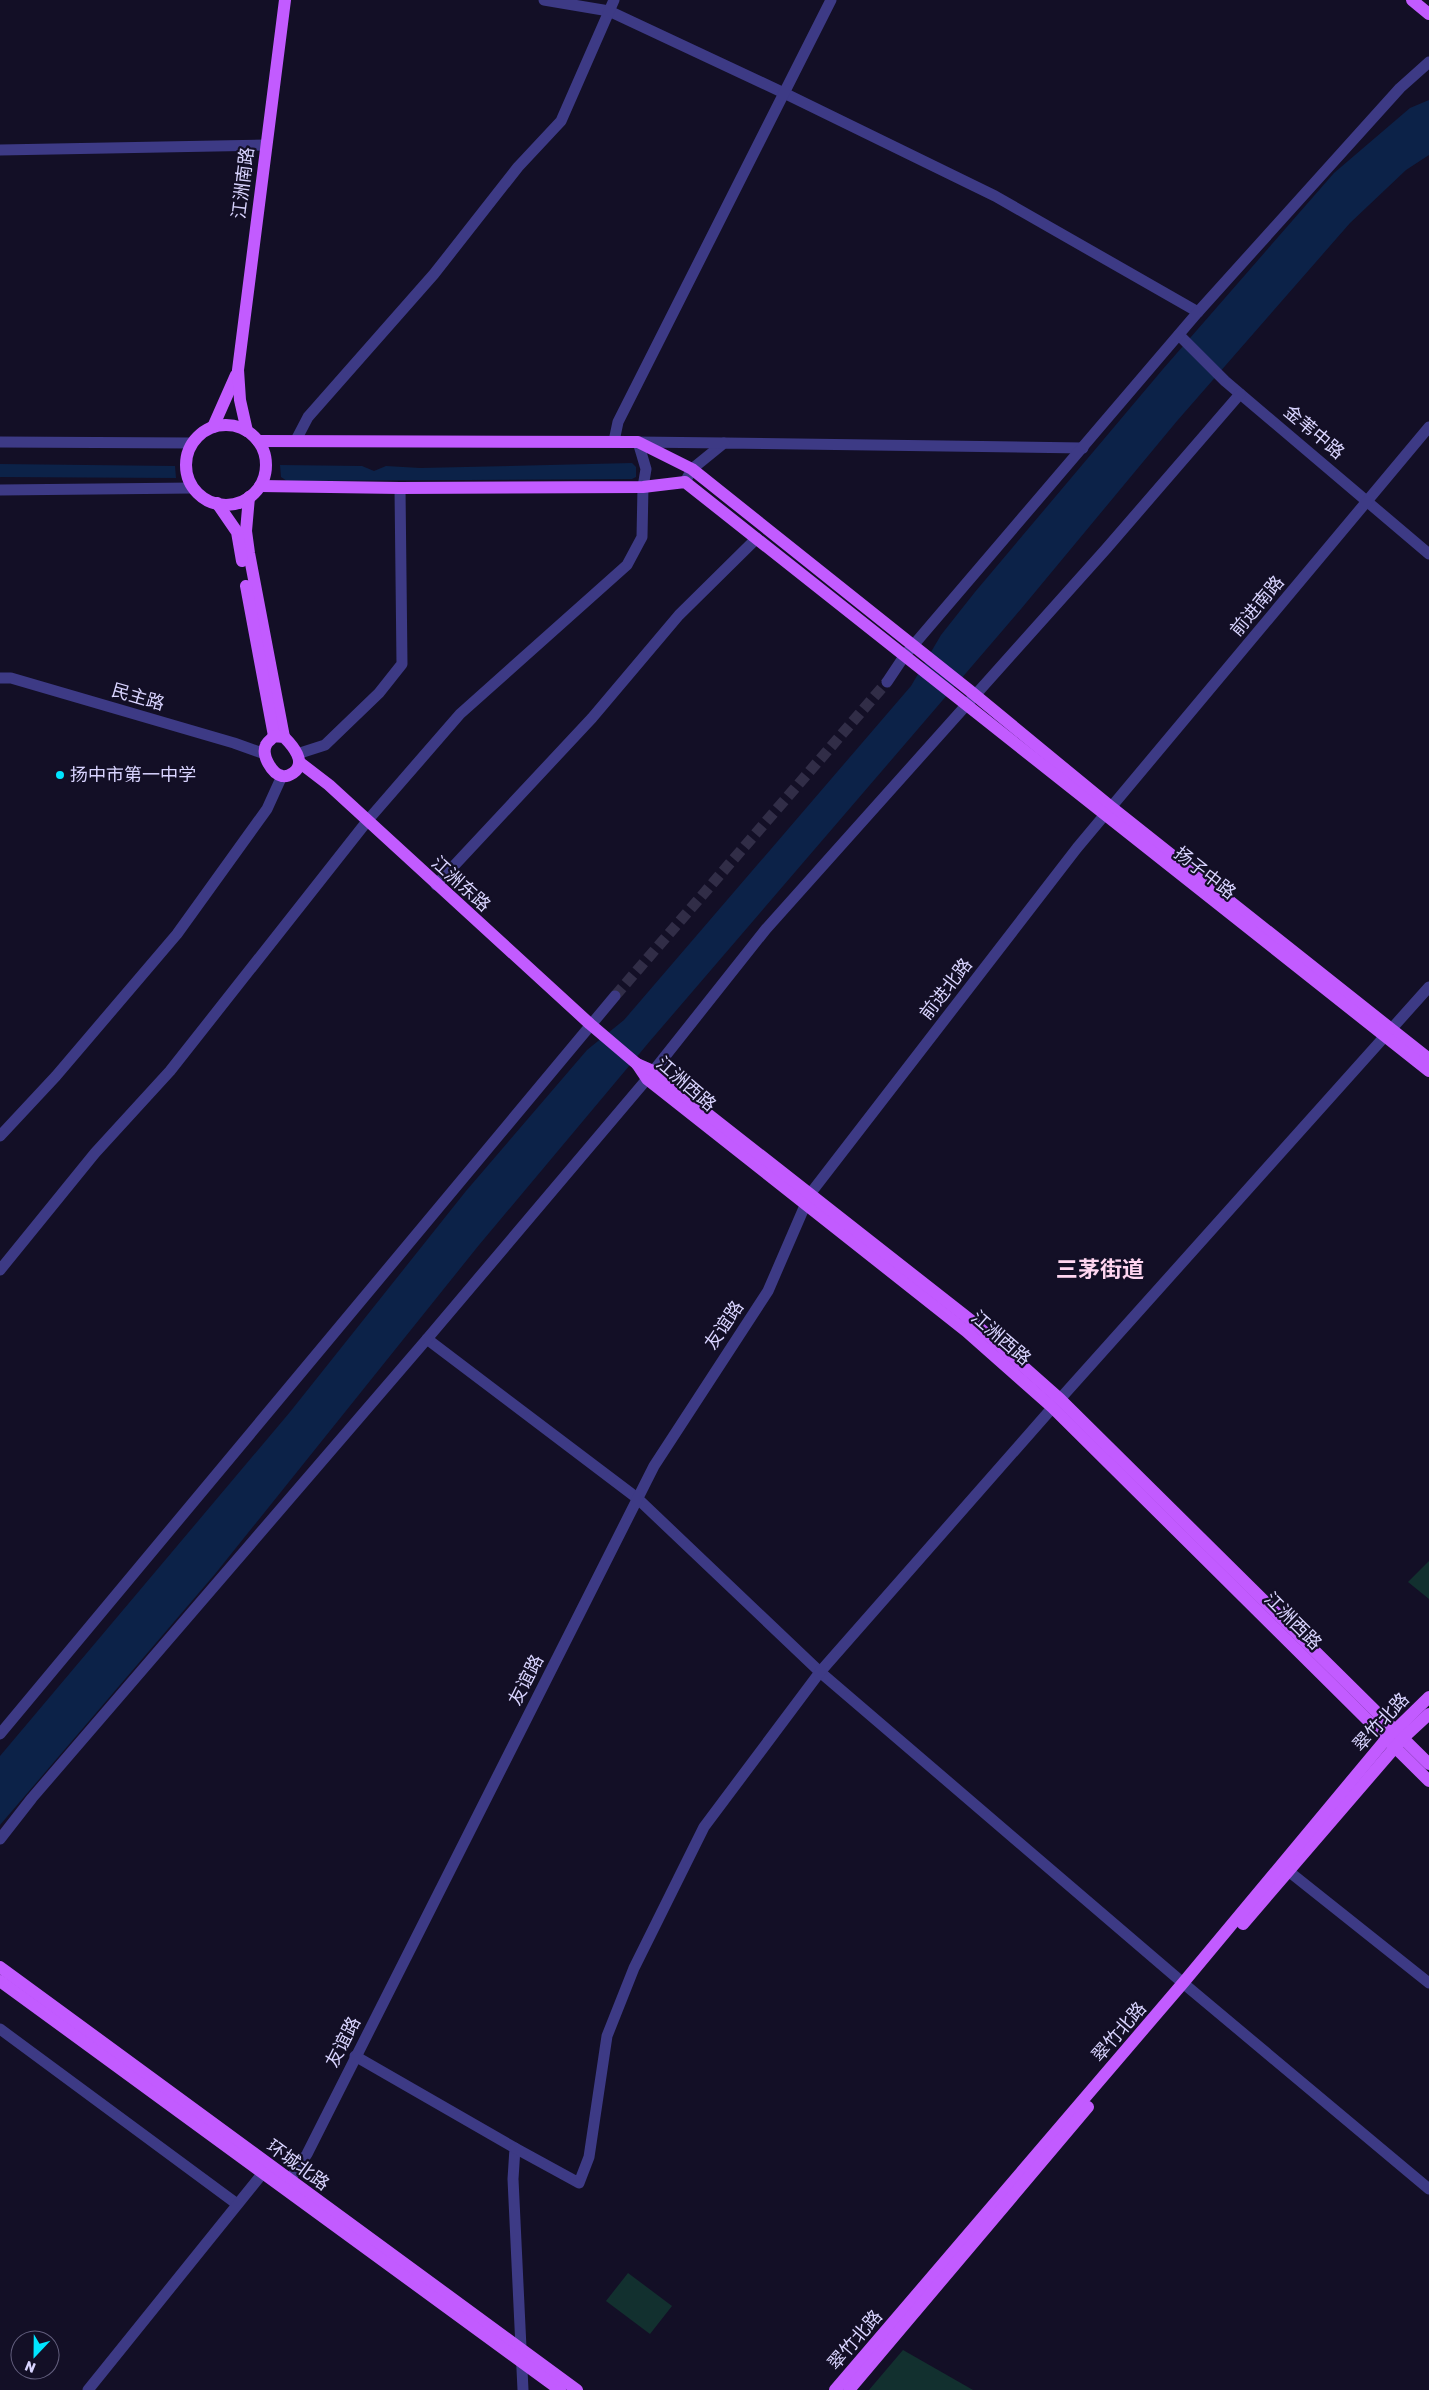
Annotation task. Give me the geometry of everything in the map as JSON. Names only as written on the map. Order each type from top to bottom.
[{"type":"main road","name":"江洲南路","points":[[238,370],[265,145],[285,0]]},
{"type":"main road","points":[[1412,0],[1429,14]]},
{"type":"main road","points":[[213,427],[238,370]]},
{"type":"main road","points":[[238,370],[240,400],[247,431]]},
{"type":"main road","points":[[231,425],[247,431],[258,441],[266,463],[266,471],[260,486],[249,498],[233,504],[216,503],[200,495],[193,488],[189,479],[186,460],[192,443],[198,436],[213,427],[231,425]]},
{"type":"main road","points":[[258,441],[638,442],[692,470],[909,651]]},
{"type":"main road","points":[[260,486],[642,488],[685,482],[756,538],[909,651]]},
{"type":"main road","points":[[249,498],[246,531],[279,737]]},
{"type":"main road","points":[[216,503],[237,532],[279,737],[298,758],[297,770],[290,775],[282,776],[274,771],[265,754],[266,745],[279,737]]},
{"type":"main road","name":"扬子中路","points":[[909,651],[1107,811],[1389,1033],[1429,1059]]},
{"type":"main road","name":"江洲东路","points":[[298,758],[594,1028],[637,1064]]},
{"type":"main road","name":"扬子中路","points":[[1389,1033],[1429,1071]]},
{"type":"main road","name":"江洲西路","points":[[637,1064],[808,1198],[974,1322],[1395,1738],[1429,1781]]},
{"type":"main road","name":"翠竹北路","points":[[835,2390],[1287,1870],[1429,1697]]},
{"type":"main road","name":"翠竹北路","points":[[849,2390],[1395,1738],[1429,1714]]},
{"type":"main road","name":"江洲西路","points":[[1395,1738],[1429,1764]]},
{"type":"main road","name":"环城北路","points":[[0,1967],[286,2185],[522,2356],[577,2390]]},
{"type":"main road","name":"环城北路","points":[[0,1981],[262,2174],[286,2185]]},
{"type":"main road","name":"环城北路","points":[[522,2356],[560,2390]]},
{"type":"street","points":[[544,0],[609,11],[784,93],[995,196],[1198,312]]},
{"type":"street","points":[[296,440],[308,417],[434,274],[518,167],[561,121],[614,0]]},
{"type":"street","points":[[614,441],[618,422],[831,0]]},
{"type":"street","points":[[887,682],[909,651],[1083,448],[1181,338],[1198,312],[1400,88],[1429,62]]},
{"type":"street","points":[[0,150],[265,145]]},
{"type":"street","name":"金苇中路","points":[[1181,338],[1224,381],[1429,554]]},
{"type":"street","points":[[0,1839],[32,1798],[427,1340],[650,1075],[766,929],[968,698],[1106,549],[1240,394]]},
{"type":"street","name":"前进南路","points":[[1107,811],[1429,427]]},
{"type":"street","points":[[0,442],[192,443]]},
{"type":"street","points":[[0,1270],[95,1153],[170,1071],[368,820],[460,714],[627,565],[642,537],[642,488],[646,469],[638,442],[1083,448]]},
{"type":"street","points":[[685,482],[692,470],[724,443]]},
{"type":"street","points":[[0,490],[193,488]]},
{"type":"street","points":[[298,758],[325,745],[379,693],[402,664],[400,488]]},
{"type":"street","points":[[436,885],[592,718],[680,615],[756,538]]},
{"type":"street","name":"民主路","points":[[0,678],[11,678],[265,754]]},
{"type":"street","points":[[0,1136],[56,1076],[177,934],[267,809],[282,776]]},
{"type":"street","name":"前进北路","points":[[808,1198],[1107,811]]},
{"type":"street","points":[[355,2056],[579,2183],[589,2157],[607,2036],[634,1968],[704,1827],[820,1672],[1056,1403],[1429,987]]},
{"type":"street","points":[[0,1734],[594,1028],[615,996]]},
{"type":"street","name":"友谊路","points":[[286,2185],[307,2154],[654,1466],[768,1291],[808,1198]]},
{"type":"street","points":[[427,1340],[638,1498],[820,1672],[1186,1986],[1429,2189]]},
{"type":"street","points":[[1287,1870],[1429,1983]]},
{"type":"street","points":[[0,2029],[237,2204]]},
{"type":"street","points":[[515,2148],[513,2179],[523,2390]]},
{"type":"street","points":[[88,2390],[262,2174]]},
{"type":"green space","points":[[1429,1561],[1429,1599],[1408,1582]]},
{"type":"green space","points":[[628,2273],[672,2306],[650,2334],[606,2301]]},
{"type":"green space","points":[[903,2350],[973,2390],[869,2390]]},
{"type":"water","points":[[1429,100],[1429,155],[1406,170],[1350,223],[1177,421],[1021,609],[650,1041],[479,1245],[215,1574],[0,1825],[0,1756],[290,1412],[466,1191],[587,1050],[624,1020],[911,686],[941,635],[975,592],[1163,369],[1334,173],[1410,108]]},
{"type":"water","points":[[632,463],[636,467],[636,477],[632,479],[287,481],[281,477],[280,465],[362,466],[374,471],[386,466],[420,468]]},
{"type":"water","points":[[0,464],[175,466],[176,478],[0,477]]},
{"type":"tunnel","points":[[615,996],[887,682]]},
{"type":"place","name":"扬中市第一中学","points":[[60,775]]},
{"type":"district","name":"三茅街道","points":[[1100,1269]]}]
